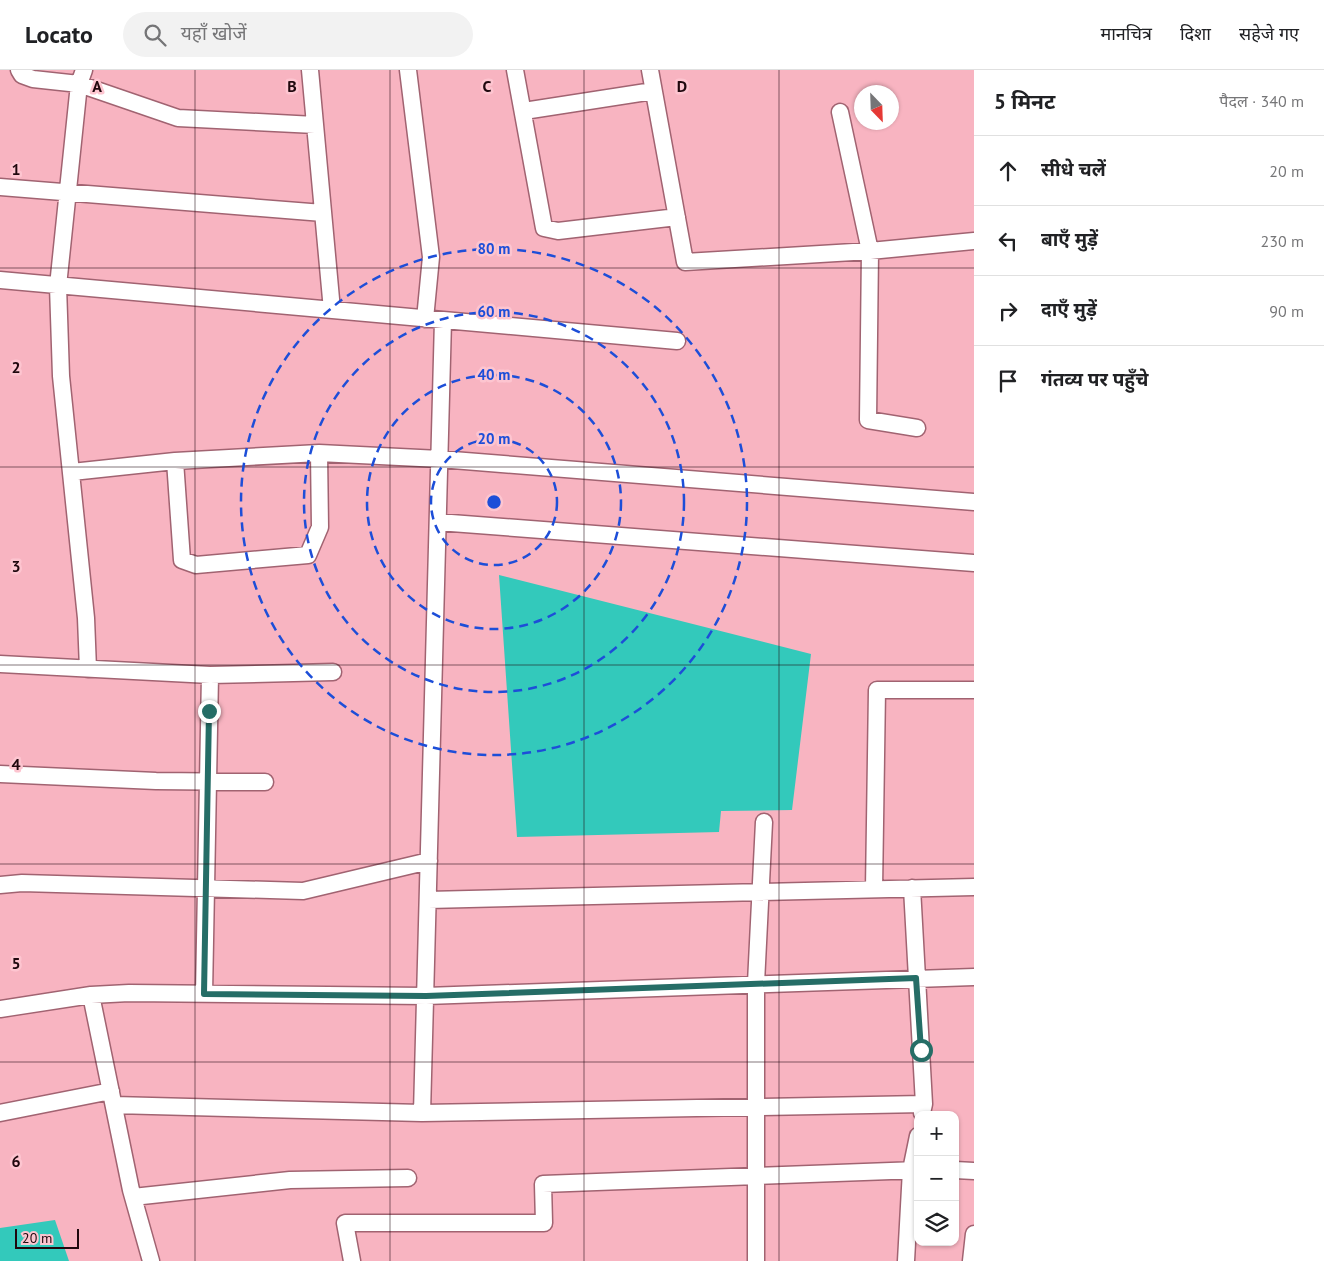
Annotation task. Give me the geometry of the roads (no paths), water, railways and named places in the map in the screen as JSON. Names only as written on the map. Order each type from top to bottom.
[{"type":"street","points":[[19,70],[22,75],[33,79],[82,77],[178,118],[315,125]]},
{"type":"street","points":[[310,70],[332,310]]},
{"type":"street","points":[[408,70],[431,257],[426,319]]},
{"type":"street","points":[[515,70],[544,228],[558,231],[677,217]]},
{"type":"street","points":[[650,70],[685,262],[870,251],[974,241]]},
{"type":"street","points":[[82,77],[58,286],[62,376],[86,618],[88,669]]},
{"type":"street","points":[[524,111],[654,91]]},
{"type":"street","points":[[840,112],[870,251],[868,420],[917,428]]},
{"type":"street","points":[[0,187],[68,194],[324,212]]},
{"type":"street","points":[[0,280],[677,341]]},
{"type":"street","points":[[422,1113],[444,320]]},
{"type":"street","points":[[72,472],[175,462],[319,453],[440,459],[974,502]]},
{"type":"street","points":[[175,462],[182,560],[196,565],[308,555],[320,527],[319,453]]},
{"type":"street","points":[[438,522],[974,563]]},
{"type":"street","points":[[0,664],[210,676],[333,672]]},
{"type":"street","points":[[204,994],[210,676]]},
{"type":"street","points":[[874,889],[877,690],[974,690]]},
{"type":"street","points":[[0,774],[207,782],[265,782]]},
{"type":"street","points":[[756,1261],[756,983],[764,822]]},
{"type":"street","points":[[0,885],[22,883],[303,891],[429,861]]},
{"type":"street","points":[[428,900],[974,887]]},
{"type":"street","points":[[0,1113],[112,1098],[422,1113],[755,1106],[923,1109],[912,888]]},
{"type":"street","points":[[0,1009],[91,995],[426,996],[756,983],[974,977]]},
{"type":"street","points":[[91,995],[133,1197],[151,1261]]},
{"type":"street","points":[[352,1261],[345,1223],[544,1223],[543,1184],[914,1170],[906,1261]]},
{"type":"street","points":[[959,1170],[974,1170]]},
{"type":"street","points":[[133,1197],[290,1180],[408,1178]]},
{"type":"water","points":[[499,575],[811,654],[792,810],[721,811],[719,832],[517,837]]},
{"type":"water","points":[[55,1220],[69,1261],[0,1261],[0,1228]]}]
